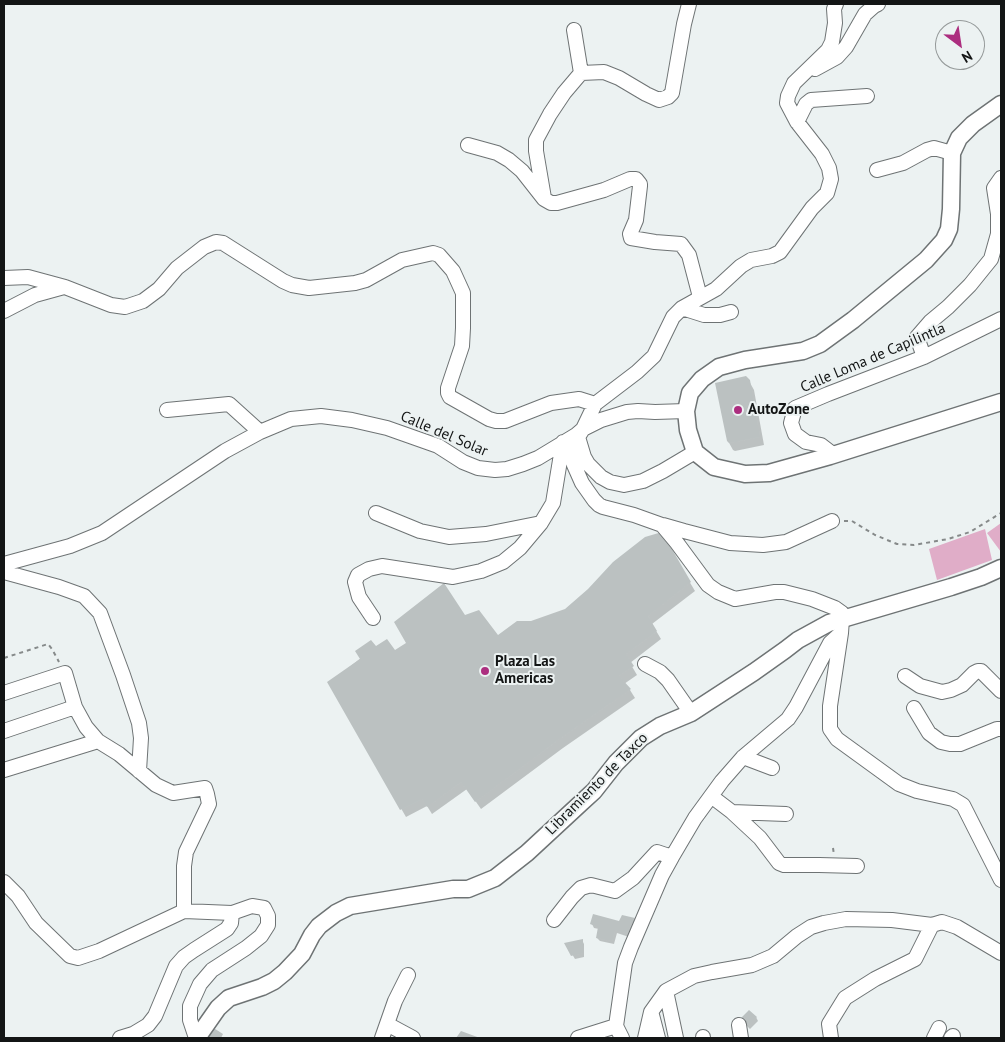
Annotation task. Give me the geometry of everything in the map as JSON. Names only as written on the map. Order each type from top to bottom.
[{"type":"main road","points":[[1001,104],[973,124],[959,138],[952,153],[949,229],[944,240],[926,260],[820,344],[803,351],[745,360],[719,367],[702,379],[690,393],[686,411],[688,430],[695,452],[714,467],[746,474],[769,473],[1001,402]]},
{"type":"main road","name":"Libramiento de Taxco","points":[[197,1038],[218,1008],[229,998],[274,981],[289,968],[302,954],[319,926],[336,912],[350,906],[453,889],[468,889],[495,878],[527,854],[582,803],[616,763],[641,738],[660,726],[691,713],[754,672],[798,640],[828,623],[842,626],[981,577],[1001,568]]},
{"type":"street","points":[[544,199],[536,157],[536,140],[559,100],[581,73],[604,72],[659,100],[668,97],[672,93],[689,4]]},
{"type":"street","points":[[832,521],[786,542],[763,545],[730,543],[599,505],[582,483],[572,459],[573,445],[595,404],[637,372],[654,356],[672,317],[682,308],[716,288],[741,266],[751,260],[772,256],[780,252],[812,208],[827,193],[831,179],[829,168],[822,154],[796,122],[787,103],[794,83],[828,50],[832,42],[836,4]]},
{"type":"street","points":[[807,71],[818,68],[837,57],[846,47],[866,14],[878,4]]},
{"type":"street","points":[[574,30],[581,73]]},
{"type":"street","points":[[796,122],[806,104],[811,100],[867,96]]},
{"type":"street","points":[[468,145],[497,153],[509,160],[522,171],[544,199],[551,203],[604,190],[630,179],[636,179],[640,186],[636,220],[630,234],[631,238],[681,244],[689,254],[700,297]]},
{"type":"street","points":[[877,170],[904,163],[934,148],[952,153]]},
{"type":"street","points":[[924,357],[917,336],[970,285],[991,259],[998,234],[998,214],[994,188],[1001,178]]},
{"type":"street","points":[[4,278],[28,276],[65,287],[111,305],[125,307],[143,301],[159,289],[177,268],[204,247],[216,242],[223,243],[283,281],[292,285],[309,288],[361,281],[402,260],[433,253],[440,255],[453,271],[462,293],[462,346],[448,388],[450,397],[496,421],[505,421],[551,403],[579,398],[595,404]]},
{"type":"street","points":[[4,311],[35,295],[65,287]]},
{"type":"street","points":[[682,308],[704,315],[720,315],[731,312]]},
{"type":"street","name":"Calle Loma de Capilintla","points":[[834,454],[821,445],[806,442],[795,434],[790,423],[795,408],[924,357],[1001,319]]},
{"type":"street","points":[[167,410],[229,404],[260,432]]},
{"type":"street","name":"Calle del Solar","points":[[4,564],[70,546],[102,533],[225,451],[260,432],[291,420],[321,416],[352,420],[386,428],[438,446],[478,468],[495,470],[515,466],[538,458],[601,420],[627,412],[686,411]]},
{"type":"street","points":[[581,433],[584,457],[588,464],[601,477],[610,482],[624,485],[643,481],[695,452]]},
{"type":"street","points":[[373,618],[359,597],[355,582],[358,575],[369,568],[382,566],[453,577],[481,571],[503,562],[520,548],[541,523],[553,503],[563,442]]},
{"type":"street","points":[[376,513],[420,531],[449,537],[486,534],[541,523]]},
{"type":"street","points":[[662,524],[708,585],[718,592],[735,599],[784,592],[812,599],[835,608],[842,613],[842,626],[830,706],[830,729],[837,739],[899,784],[917,791],[953,799],[964,799],[1001,880]]},
{"type":"street","points":[[4,572],[84,596],[100,613],[139,723],[141,738],[138,771]]},
{"type":"street","points":[[578,1038],[619,1032],[625,963],[654,892],[672,856],[695,818],[722,781],[743,757],[788,719],[830,643],[842,626]]},
{"type":"street","points":[[645,664],[660,672],[668,680],[691,713]]},
{"type":"street","points":[[905,676],[920,686],[942,692],[962,685],[974,673],[981,671],[1001,690]]},
{"type":"street","points":[[4,693],[65,673],[75,707],[86,727],[98,741],[119,754],[156,785],[173,793],[205,788],[209,804],[186,852],[184,866],[184,911]]},
{"type":"street","points":[[4,731],[75,707]]},
{"type":"street","points":[[914,708],[929,733],[941,742],[960,744],[1001,729]]},
{"type":"street","points":[[4,770],[98,741]]},
{"type":"street","points":[[743,757],[772,768]]},
{"type":"street","points":[[711,796],[732,812],[760,838],[779,863],[784,865],[858,866]]},
{"type":"street","points":[[732,812],[786,814]]},
{"type":"street","points":[[554,920],[581,888],[591,885],[615,891],[633,878],[657,852],[672,856]]},
{"type":"street","points":[[4,882],[18,896],[36,923],[70,956],[78,958],[184,911],[232,913],[252,906],[264,908],[268,916],[268,924],[261,936],[212,970],[200,984],[190,1006],[190,1020],[197,1038]]},
{"type":"street","points":[[120,1038],[133,1034],[148,1025],[155,1016],[176,966],[184,957],[227,929],[231,923],[232,913]]},
{"type":"street","points":[[645,1038],[651,1012],[666,991],[694,976],[752,965],[773,956],[797,936],[811,927],[824,923],[846,919],[892,920],[932,925],[942,922],[957,927],[1001,953]]},
{"type":"street","points":[[831,1038],[830,1024],[846,998],[875,979],[915,959],[932,925]]},
{"type":"street","points":[[382,1038],[395,1001],[408,975]]},
{"type":"street","points":[[666,991],[676,1038]]},
{"type":"street","points":[[651,1012],[658,1038]]},
{"type":"street","points":[[387,1024],[413,1038]]},
{"type":"path","points":[[832,521],[852,521],[875,535],[897,544],[914,545],[948,540],[970,532],[1001,513]]},
{"type":"path","points":[[4,658],[48,644],[65,673]]},
{"type":"shaded area","points":[[1001,523],[1001,552],[987,533]]},
{"type":"shaded area","points":[[985,529],[992,560],[937,580],[929,549]]},
{"type":"building","name":"AutoZone","points":[[746,376],[750,380],[760,437],[729,443],[715,383]]},
{"type":"building","name":"Plaza Las Americas","points":[[662,532],[691,582],[648,616],[657,631],[626,654],[634,666],[619,676],[631,689],[558,740],[475,802],[461,782],[427,807],[422,799],[400,810],[327,682],[360,659],[355,651],[371,640],[376,646],[387,639],[395,650],[406,643],[394,622],[444,583],[465,615],[479,610],[498,635],[517,621],[531,621],[565,609],[588,589],[613,562],[645,537]]},
{"type":"building","points":[[593,914],[619,921],[622,915],[635,918],[627,933],[615,930],[612,941],[596,938],[598,927],[590,924]]},
{"type":"building","points":[[583,939],[583,953],[571,956],[564,943]]},
{"type":"building","points":[[749,1010],[757,1017],[748,1026],[740,1019]]},
{"type":"building","points":[[212,1027],[223,1034],[221,1038],[203,1038]]},
{"type":"building","points":[[461,1031],[480,1038],[456,1038]]},
{"type":"place","name":"AutoZone","points":[[738,410]]},
{"type":"place","name":"Plaza Las Americas","points":[[485,671]]}]
